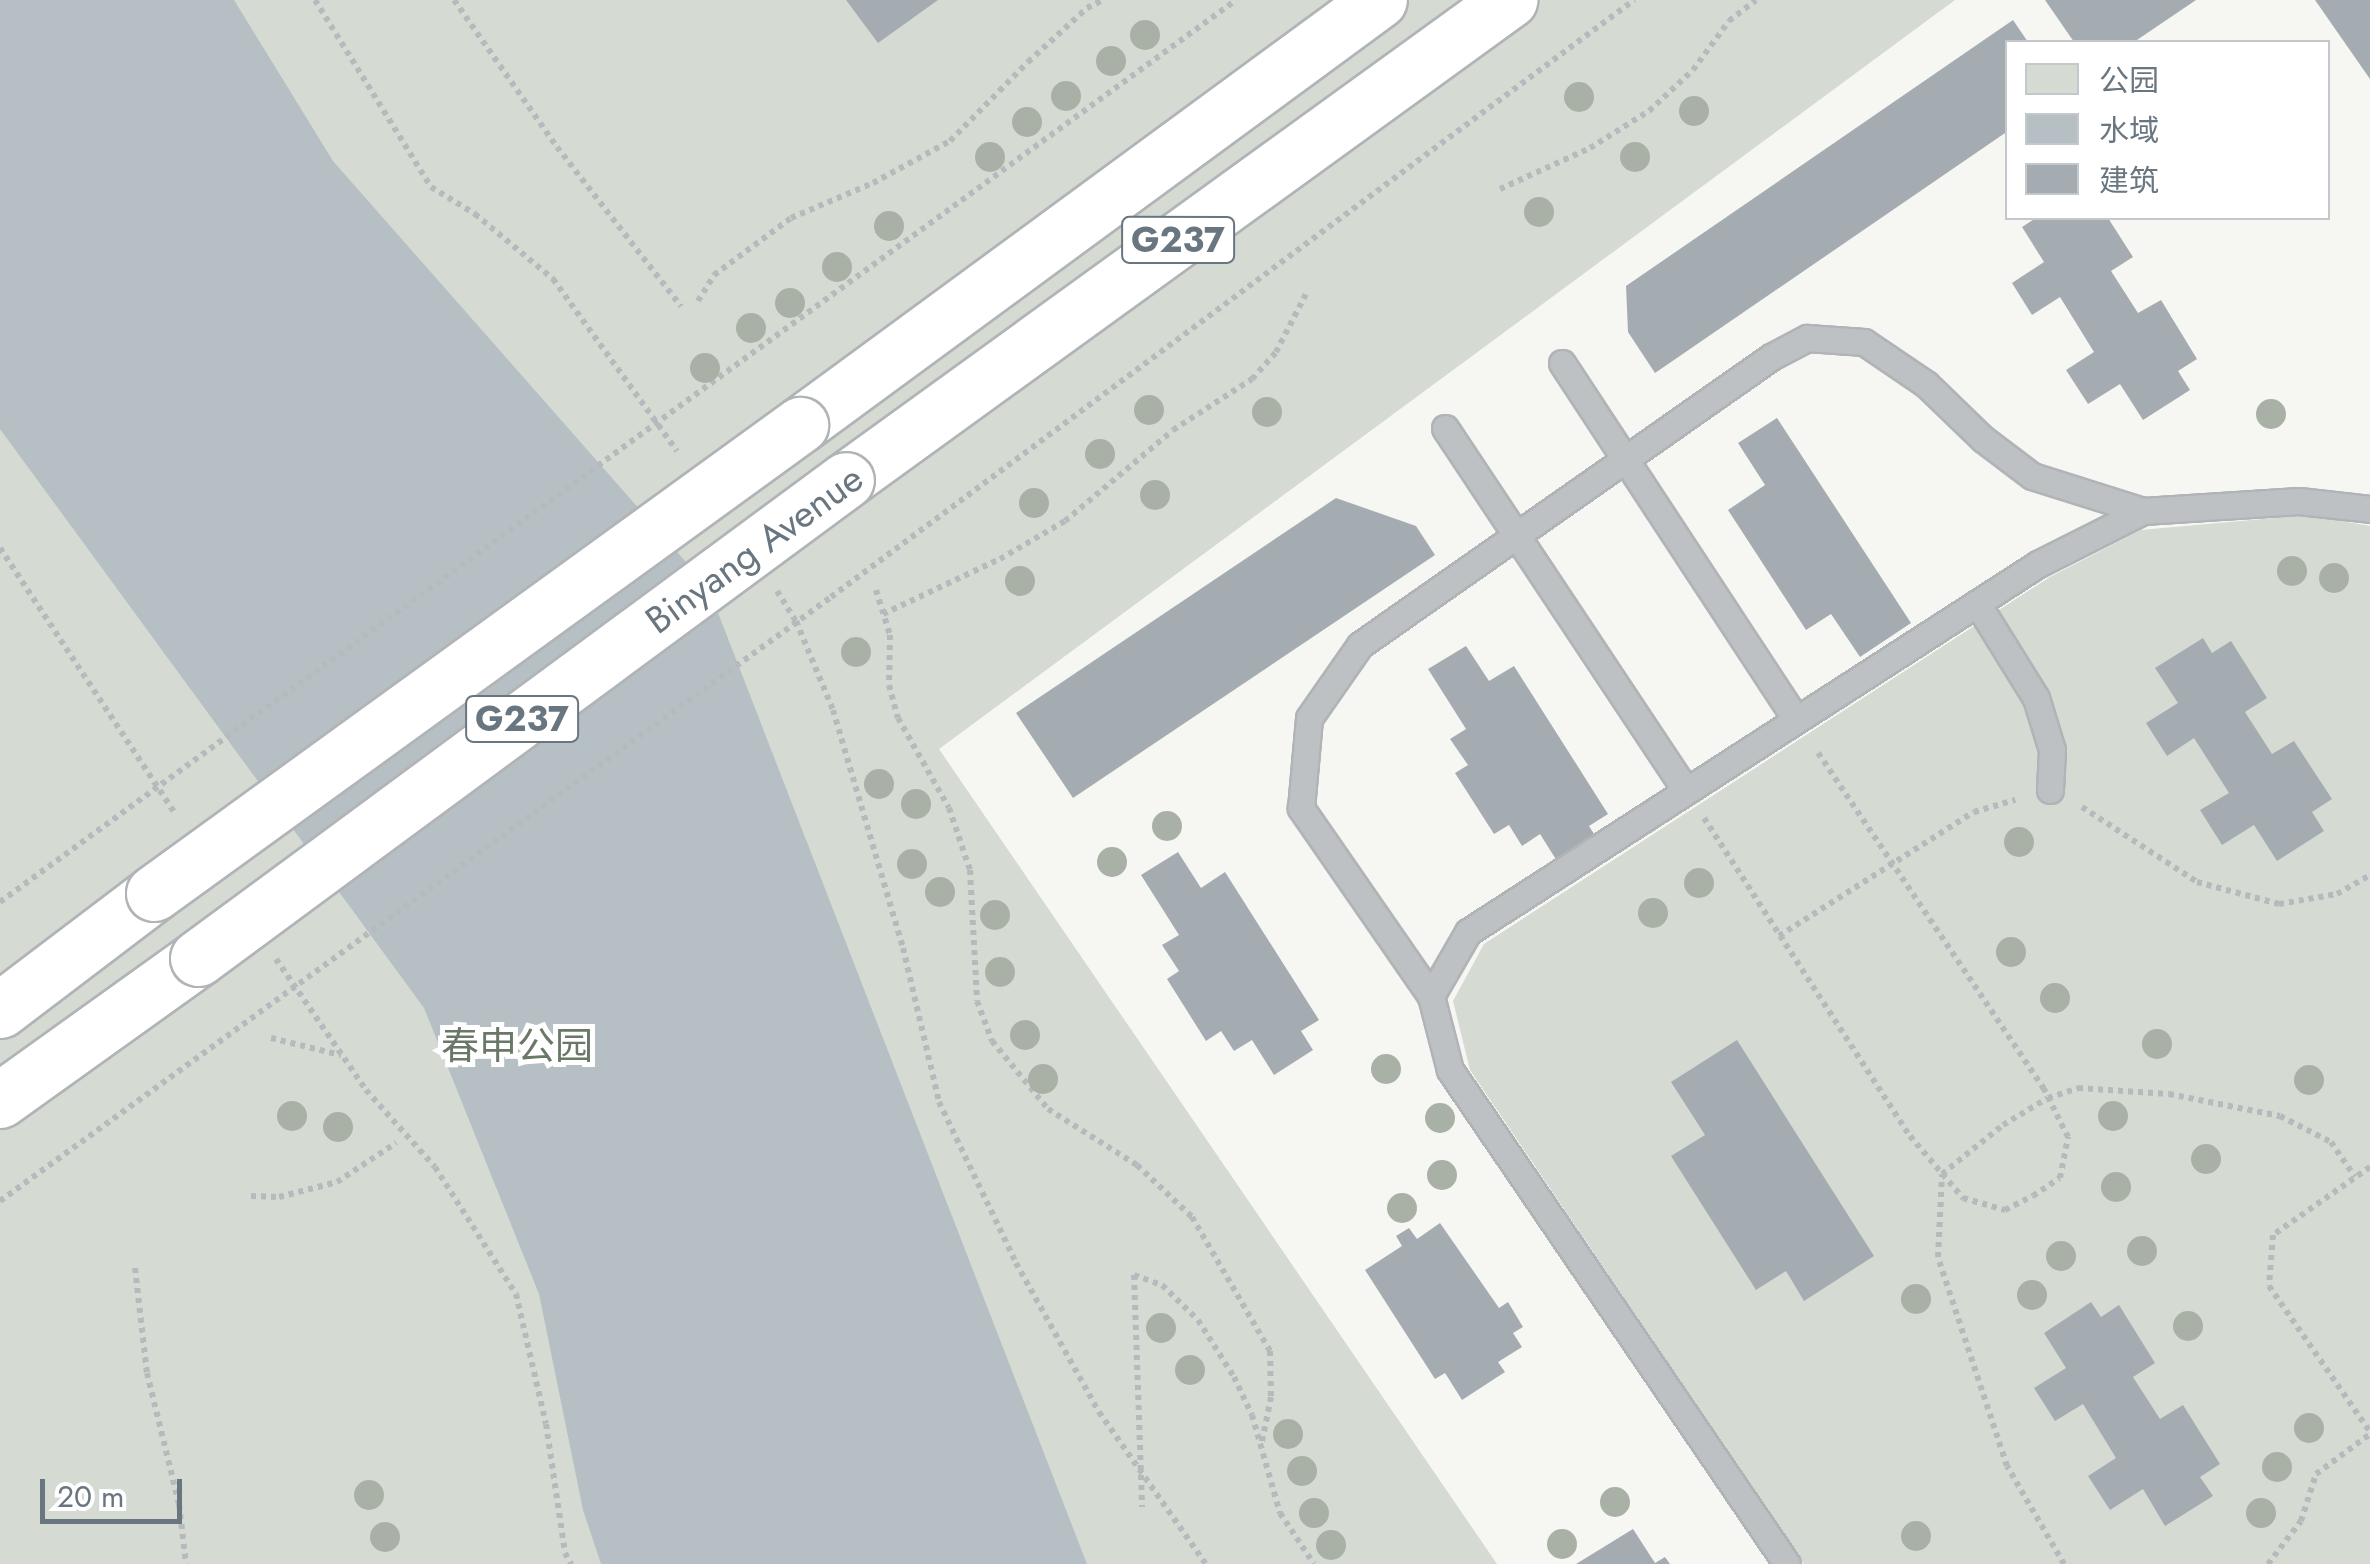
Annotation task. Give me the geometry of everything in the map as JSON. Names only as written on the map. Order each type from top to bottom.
[{"type":"highway","name":"Binyang Avenue","points":[[0,1010],[154,893],[1379,0]]},
{"type":"highway","name":"Binyang Avenue","points":[[0,1100],[1510,0]]},
{"type":"lane","points":[[1787,1564],[1450,1070],[1431,996],[1301,808],[1308,718],[1360,645],[1771,357],[1807,338],[1864,342],[1926,384],[2032,476],[2143,511],[2299,501],[2370,508]]},
{"type":"lane","points":[[1562,363],[1628,458],[1796,720]]},
{"type":"lane","points":[[1445,428],[1686,791]]},
{"type":"lane","points":[[1431,996],[1468,932],[2038,564],[2143,511]]},
{"type":"lane","points":[[1978,603],[2036,698],[2052,750],[2050,790]]},
{"type":"path","points":[[315,0],[431,187],[475,214],[553,279],[682,458]]},
{"type":"path","points":[[454,0],[557,148],[681,306]]},
{"type":"path","points":[[698,301],[714,275],[792,218],[874,183],[950,142],[1040,51],[1103,0]]},
{"type":"path","points":[[0,902],[1236,0]]},
{"type":"path","points":[[0,1200],[831,598],[1634,0]]},
{"type":"path","points":[[1500,189],[1590,148],[1650,111],[1693,70],[1729,21],[1756,0]]},
{"type":"path","points":[[883,614],[1000,559],[1065,521],[1174,430],[1252,379],[1276,352],[1307,292]]},
{"type":"path","points":[[0,548],[186,828]]},
{"type":"path","points":[[776,589],[796,621],[834,710],[903,948],[938,1102],[1016,1262],[1099,1412],[1206,1564]]},
{"type":"path","points":[[876,590],[890,636],[889,685],[898,718],[949,808],[970,870],[976,1002],[992,1042],[1048,1108],[1137,1166],[1192,1217],[1270,1351],[1271,1398],[1261,1446]]},
{"type":"path","points":[[1686,791],[1910,1136],[1963,1198],[2005,1210],[2060,1178],[2068,1137],[2048,1098],[1796,720]]},
{"type":"path","points":[[1779,936],[1974,812],[2050,790],[2090,811],[2197,882],[2280,904],[2337,894],[2370,875]]},
{"type":"path","points":[[275,958],[366,1090],[434,1167],[516,1294],[546,1424],[571,1564]]},
{"type":"path","points":[[270,1038],[342,1055]]},
{"type":"path","points":[[2064,1564],[2008,1466],[1938,1257],[1942,1174],[2003,1125],[2048,1098],[2078,1088],[2168,1094],[2280,1116],[2331,1142],[2355,1177]]},
{"type":"path","points":[[251,1196],[280,1196],[337,1182],[396,1143]]},
{"type":"path","points":[[2268,1564],[2302,1521],[2316,1474],[2370,1433],[2269,1286],[2273,1235],[2370,1166]]},
{"type":"path","points":[[135,1268],[147,1373],[179,1504],[186,1564]]},
{"type":"path","points":[[1142,1507],[1134,1275],[1162,1285],[1198,1320],[1234,1377],[1261,1446],[1280,1512],[1314,1564]]},
{"type":"green space","name":"春申公园","points":[[0,0],[1955,0],[939,749],[1497,1564],[0,1564]]},
{"type":"green space","points":[[2307,515],[2370,526],[2370,1564],[1804,1564],[1470,1070],[1453,1001],[1484,944],[2050,577],[2141,530]]},
{"type":"water","points":[[0,0],[234,0],[333,161],[708,587],[1087,1564],[601,1564],[583,1510],[539,1294],[424,1008],[0,429]]},
{"type":"building","points":[[846,0],[938,0],[878,43]]},
{"type":"building","points":[[2045,0],[2196,0],[2137,40],[2073,40]]},
{"type":"building","points":[[2315,0],[2370,0],[2370,79]]},
{"type":"building","points":[[2013,20],[2027,40],[2005,40],[2005,133],[1655,373],[1628,332],[1626,286]]},
{"type":"building","points":[[2033,220],[2109,220],[2133,257],[2111,271],[2138,313],[2161,300],[2197,359],[2178,371],[2190,390],[2143,420],[2120,384],[2088,404],[2066,370],[2094,352],[2060,297],[2032,315],[2012,283],[2044,262],[2022,227]]},
{"type":"building","points":[[1777,418],[1911,623],[1860,657],[1831,614],[1806,630],[1728,510],[1765,485],[1738,443]]},
{"type":"building","points":[[1336,498],[1416,526],[1435,555],[1073,798],[1016,713]]},
{"type":"building","points":[[2203,638],[2212,653],[2231,641],[2267,698],[2245,712],[2272,754],[2294,741],[2332,799],[2312,812],[2324,831],[2277,861],[2254,825],[2222,845],[2200,810],[2229,793],[2194,738],[2167,756],[2146,723],[2178,703],[2155,668]]},
{"type":"building","points":[[1466,646],[1489,681],[1514,666],[1608,814],[1589,826],[1601,845],[1562,869],[1540,834],[1522,846],[1509,825],[1494,834],[1455,773],[1468,765],[1450,739],[1466,729],[1428,669]]},
{"type":"building","points":[[1178,852],[1201,888],[1225,872],[1319,1020],[1301,1031],[1313,1050],[1274,1075],[1252,1040],[1234,1051],[1221,1031],[1206,1041],[1167,979],[1179,971],[1162,945],[1179,935],[1141,875]]},
{"type":"building","points":[[1737,1040],[1874,1256],[1804,1301],[1786,1271],[1756,1290],[1671,1156],[1705,1135],[1671,1082]]},
{"type":"building","points":[[1440,1223],[1499,1308],[1508,1302],[1523,1327],[1513,1333],[1522,1347],[1498,1362],[1505,1372],[1462,1400],[1445,1373],[1435,1379],[1365,1270],[1402,1246],[1396,1236],[1409,1228],[1417,1239]]},
{"type":"building","points":[[2091,1302],[2101,1317],[2119,1305],[2155,1363],[2133,1377],[2160,1419],[2183,1405],[2220,1464],[2200,1477],[2213,1496],[2165,1526],[2143,1489],[2110,1510],[2088,1476],[2116,1458],[2083,1404],[2055,1421],[2034,1388],[2066,1368],[2044,1333]]},
{"type":"building","points":[[1633,1529],[1655,1563],[1665,1557],[1670,1564],[1576,1564]]}]
